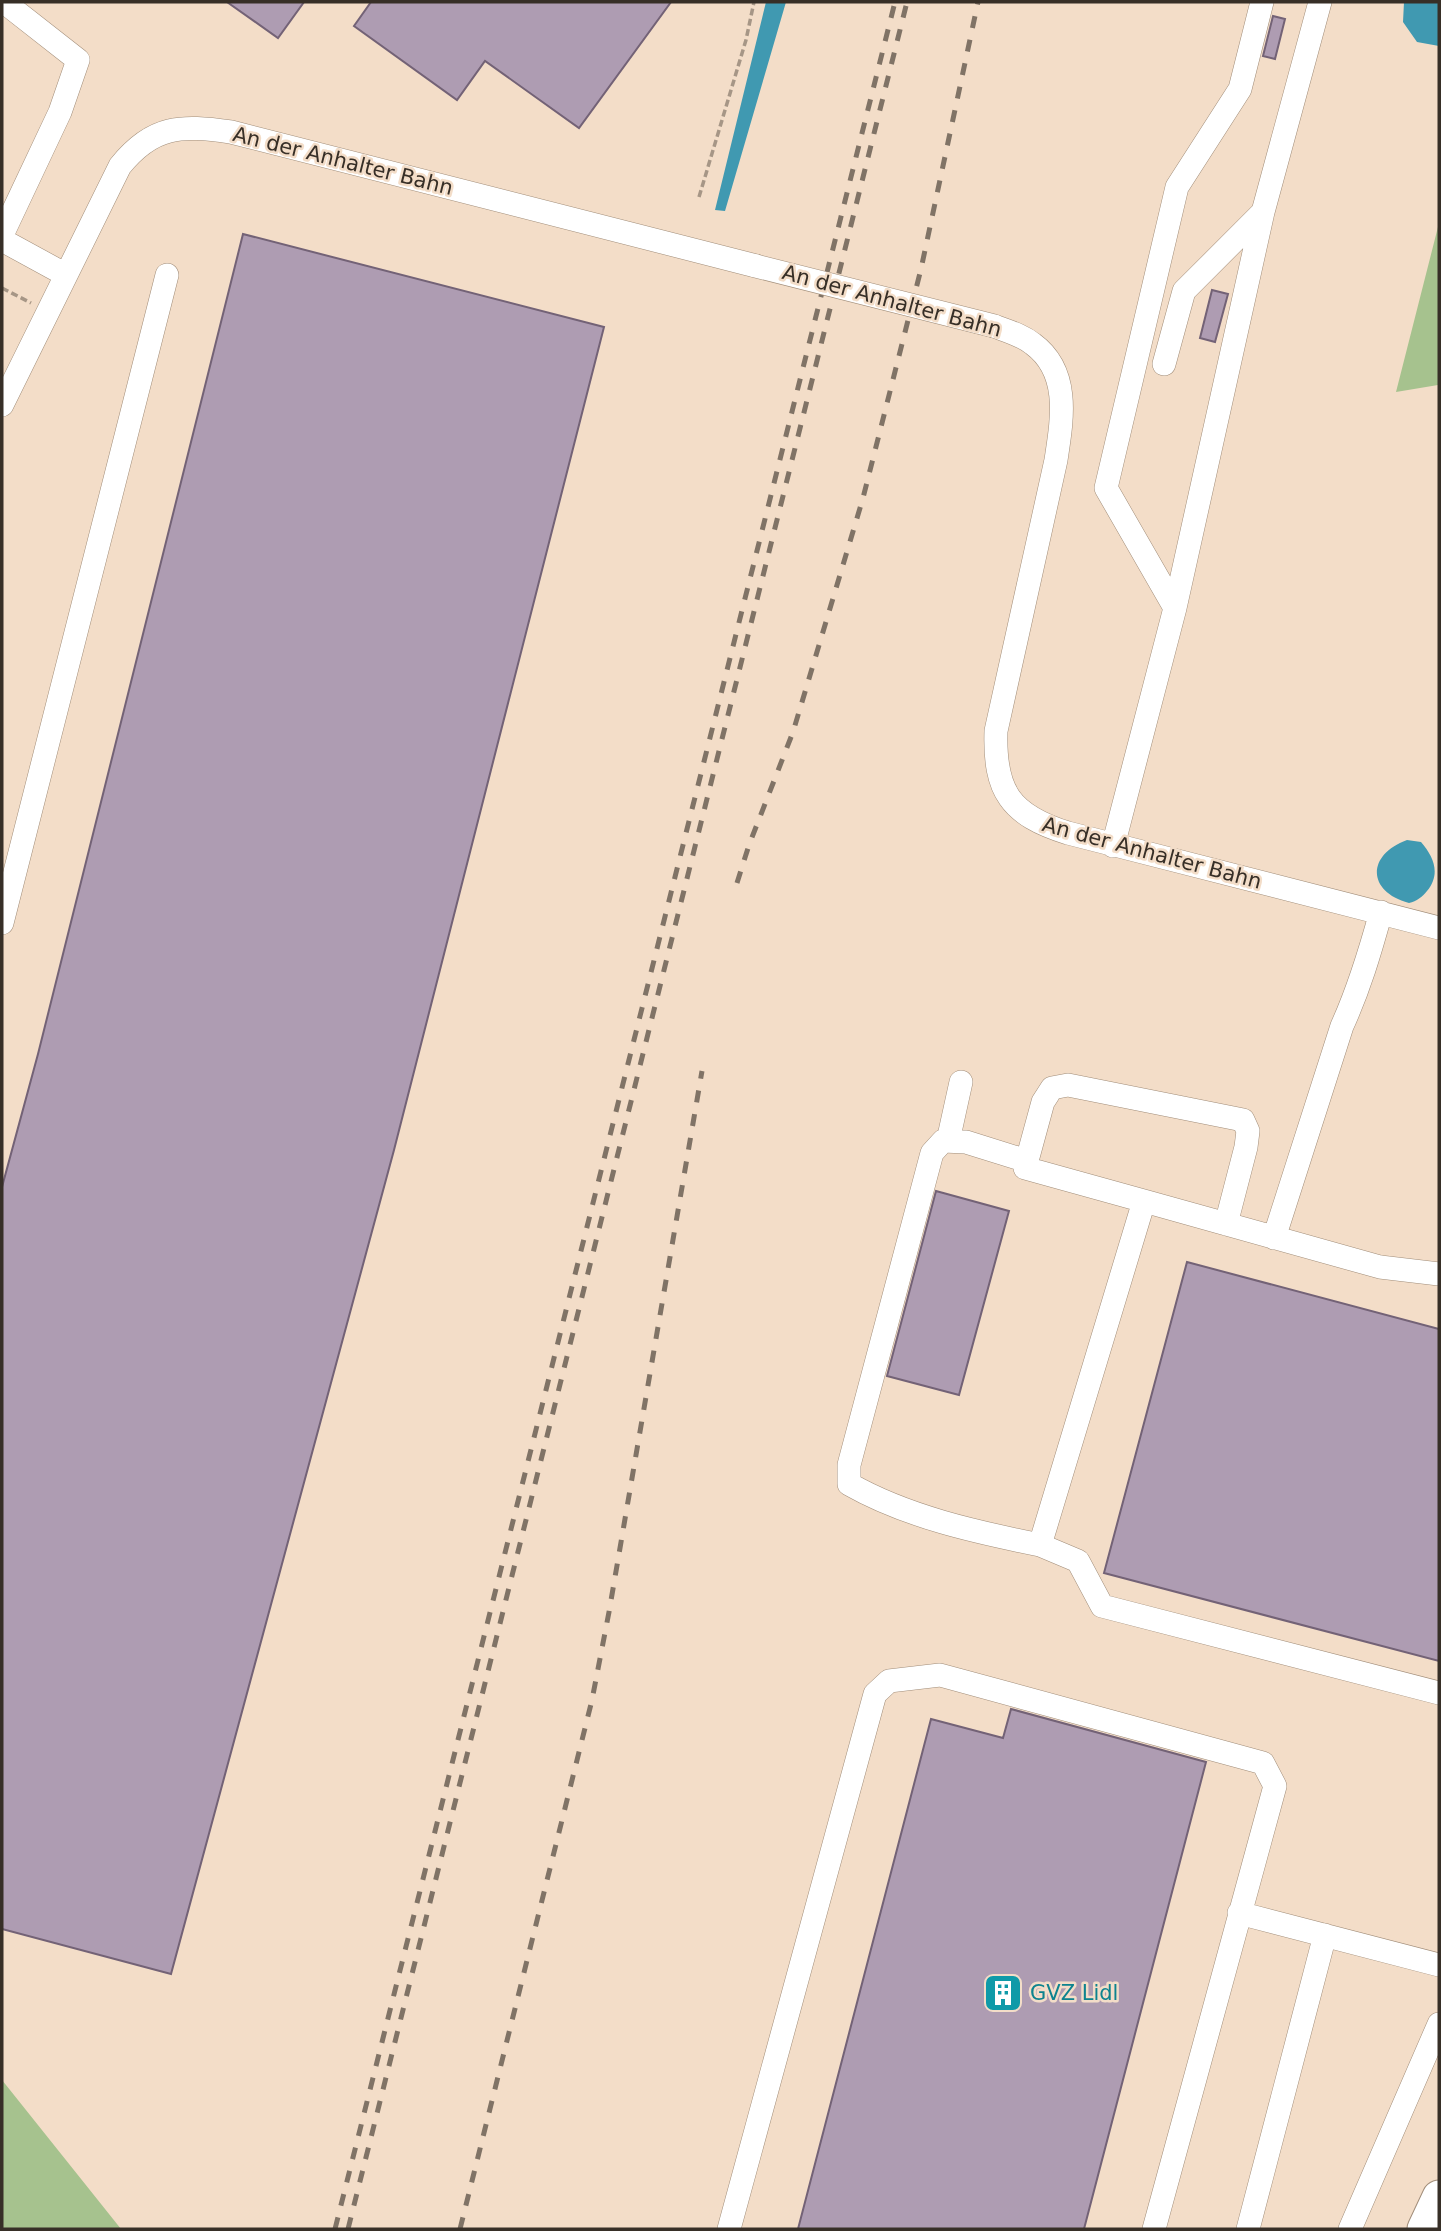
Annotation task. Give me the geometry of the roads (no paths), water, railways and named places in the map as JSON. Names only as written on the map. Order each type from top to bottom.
[{"type":"highway","points":[[1424,2229],[1439,2197]]},
{"type":"street","points":[[4,2],[78,60],[60,112],[2,237],[66,275]]},
{"type":"street","points":[[1175,608],[1105,488],[1177,187],[1240,89],[1262,2]]},
{"type":"street","points":[[1113,846],[1175,608],[1263,212],[1320,2]]},
{"type":"street","name":"An der Anhalter Bahn","points":[[2,405],[11,359],[47,312],[120,166],[134,149],[156,134],[194,127],[230,132],[994,326],[1033,343],[1056,372],[1062,394],[1056,460],[996,731],[995,755],[998,774],[1006,793],[1017,808],[1033,821],[1113,846],[1439,928]]},
{"type":"street","points":[[1164,364],[1184,291],[1263,212]]},
{"type":"street","points":[[2,923],[167,275]]},
{"type":"street","points":[[1274,1238],[1338,1039],[1363,974],[1381,912]]},
{"type":"street","points":[[948,1141],[961,1082]]},
{"type":"street","points":[[1227,1224],[1246,1147],[1248,1130],[1242,1120],[1068,1085],[1052,1088],[1043,1102],[1026,1168],[1380,1268],[1439,1274]]},
{"type":"street","points":[[1027,1161],[966,1142],[943,1141],[932,1153],[849,1465],[849,1484],[871,1497],[973,1531],[1040,1545],[1078,1562],[1102,1606],[1439,1693]]},
{"type":"street","points":[[1040,1545],[1144,1201]]},
{"type":"street","points":[[729,2229],[875,1693],[889,1682],[940,1675],[1264,1763],[1275,1786],[1154,2229]]},
{"type":"street","points":[[1239,1913],[1439,1965]]},
{"type":"street","points":[[1248,2229],[1325,1935]]},
{"type":"street","points":[[1350,2229],[1439,2024]]},
{"type":"water","points":[[766,2],[786,2],[725,211],[715,210]]},
{"type":"water","points":[[1404,2],[1439,2],[1439,46],[1417,42],[1403,22]]},
{"type":"water","points":[[1407,840],[1421,842],[1432,860],[1435,872],[1427,891],[1409,903],[1385,891],[1377,873],[1384,855]]},
{"type":"railway","points":[[335,2229],[895,2]]},
{"type":"railway","points":[[348,2229],[907,2]]},
{"type":"railway","points":[[737,883],[793,732],[863,498],[921,269],[978,2]]},
{"type":"railway","points":[[460,2229],[592,1700],[702,1071]]},
{"type":"place","name":"GVZ Lidl","points":[[1003,1993]]}]
